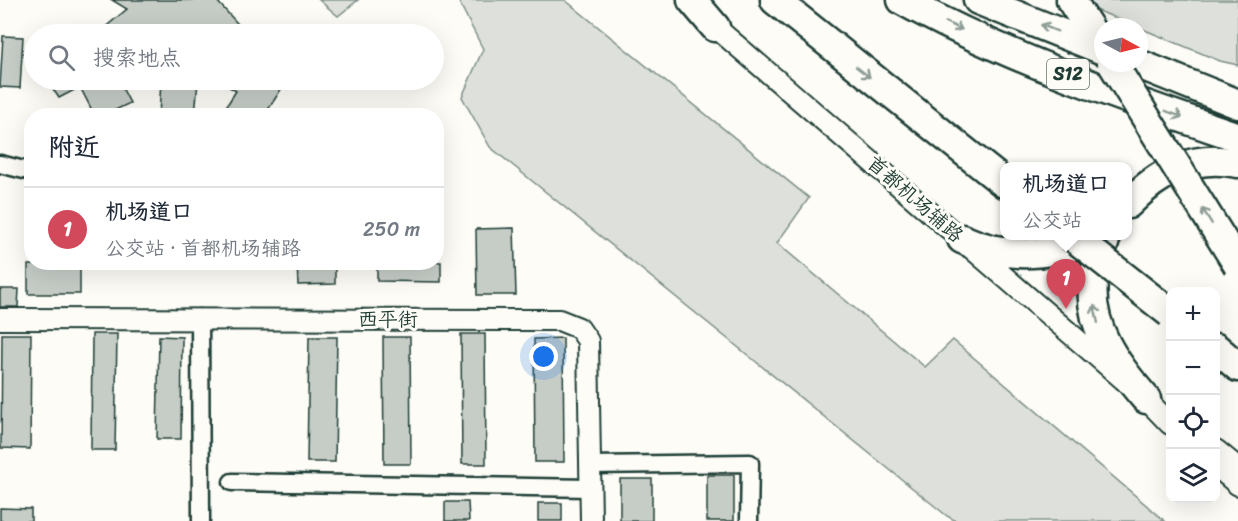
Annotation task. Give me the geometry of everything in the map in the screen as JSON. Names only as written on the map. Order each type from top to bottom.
[{"type":"highway","points":[[692,0],[715,27]]},
{"type":"highway","points":[[775,0],[817,36],[1000,179]]},
{"type":"highway","name":"S12","points":[[902,0],[1005,49],[1238,137]]},
{"type":"highway","name":"S12","points":[[978,0],[1094,45]]},
{"type":"highway","points":[[1071,0],[1094,35]]},
{"type":"highway","points":[[1148,68],[1238,104]]},
{"type":"highway","points":[[1118,72],[1238,265]]},
{"type":"highway","points":[[1132,200],[1152,180],[1181,166],[1215,161],[1238,163]]},
{"type":"highway","points":[[962,239],[992,250],[1034,254],[1054,252],[1092,240]]},
{"type":"highway","points":[[1077,240],[1166,310]]},
{"type":"highway","points":[[1104,240],[1094,275],[1095,314],[1111,357],[1146,399]]},
{"type":"highway","points":[[1220,352],[1238,367]]},
{"type":"street","name":"首都机场辅路","points":[[683,0],[1166,414]]},
{"type":"street","points":[[0,164],[24,170]]},
{"type":"street","points":[[200,318],[201,521]]},
{"type":"street","name":"西平街","points":[[0,319],[559,320],[579,328],[588,341],[591,521]]},
{"type":"street","name":"首都机场辅路","points":[[1146,399],[1166,420]]},
{"type":"street","points":[[1220,454],[1238,468]]},
{"type":"street","points":[[590,465],[750,463],[749,521]]},
{"type":"street","points":[[1220,470],[1238,485]]},
{"type":"street","points":[[232,482],[590,488]]},
{"type":"shaded area","points":[[319,0],[358,0],[338,16]]},
{"type":"shaded area","points":[[458,0],[565,0],[809,198],[777,243],[925,367],[953,340],[1165,521],[956,521],[947,516],[490,147],[462,97],[483,49]]},
{"type":"shaded area","points":[[1072,0],[1238,0],[1238,65],[1220,61],[1148,31],[1148,18],[1116,18]]},
{"type":"building","points":[[112,0],[216,0],[238,24],[109,24],[127,9]]},
{"type":"building","points":[[3,36],[23,37],[20,88],[0,87]]},
{"type":"building","points":[[54,90],[74,90],[59,98]]},
{"type":"building","points":[[82,90],[123,90],[130,103],[120,108],[91,108]]},
{"type":"building","points":[[160,90],[197,90],[196,108],[159,108]]},
{"type":"building","points":[[234,90],[281,90],[269,108],[225,108],[236,91]]},
{"type":"building","points":[[514,228],[516,295],[477,295],[476,229]]},
{"type":"building","points":[[28,270],[80,270],[80,294],[28,294]]},
{"type":"building","points":[[297,270],[335,270],[335,284],[298,285]]},
{"type":"building","points":[[377,270],[441,270],[441,282],[377,281]]},
{"type":"building","points":[[0,289],[19,289],[18,307],[0,307]]},
{"type":"building","points":[[2,334],[31,334],[30,449],[1,448]]},
{"type":"building","points":[[92,334],[117,334],[115,450],[91,450]]},
{"type":"building","points":[[461,334],[485,334],[486,464],[462,464]]},
{"type":"building","points":[[159,336],[182,337],[181,439],[157,439]]},
{"type":"building","points":[[309,337],[337,337],[335,462],[307,462]]},
{"type":"building","points":[[383,337],[410,337],[411,464],[384,464]]},
{"type":"building","points":[[563,338],[564,462],[535,462],[534,339]]},
{"type":"building","points":[[707,475],[734,475],[734,521],[707,521]]},
{"type":"building","points":[[620,479],[652,479],[652,521],[620,521]]},
{"type":"building","points":[[445,502],[468,502],[469,521],[445,521]]},
{"type":"building","points":[[538,503],[562,503],[562,521],[538,521]]},
{"type":"building","points":[[0,508],[31,509],[31,521],[0,521]]},
{"type":"place","name":"机场道口","points":[[1066,309]]}]
